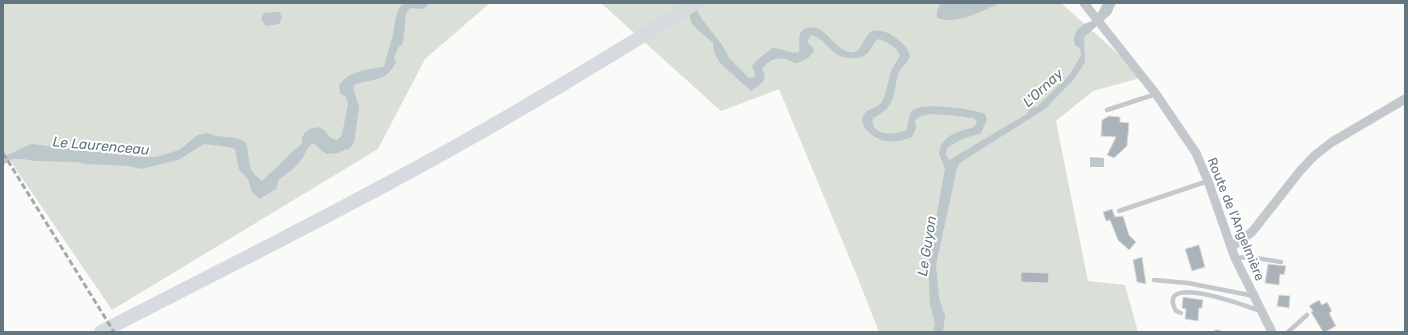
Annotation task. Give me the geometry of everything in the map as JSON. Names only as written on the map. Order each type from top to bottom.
[{"type":"main road","points":[[101,332],[418,167],[584,73],[696,3]]},
{"type":"street","name":"Route de l'Angelmière","points":[[1087,7],[1156,94],[1196,154],[1208,181],[1235,258],[1272,332]]},
{"type":"street","points":[[1231,247],[1252,232],[1300,171],[1314,156],[1332,142],[1405,99]]},
{"type":"lane","points":[[1107,110],[1156,94]]},
{"type":"lane","points":[[1119,211],[1208,181]]},
{"type":"lane","points":[[1235,258],[1249,257],[1281,262]]},
{"type":"lane","points":[[1154,280],[1188,283],[1254,296]]},
{"type":"lane","points":[[1181,313],[1176,311],[1172,304],[1173,299],[1178,294],[1191,292],[1219,298],[1262,311]]},
{"type":"lane","points":[[1288,332],[1307,315]]},
{"type":"shaded area","points":[[3,3],[490,3],[425,59],[378,149],[112,310],[3,150]]},
{"type":"shaded area","points":[[403,3],[430,3],[423,9],[410,8],[406,14],[403,43],[398,48],[394,58],[396,62],[388,73],[374,80],[355,84],[353,88],[359,107],[354,143],[350,148],[337,153],[327,154],[314,143],[312,144],[297,165],[289,173],[279,179],[276,189],[259,199],[251,190],[248,179],[239,170],[235,149],[229,147],[204,144],[178,160],[141,169],[129,166],[23,159],[12,159],[3,165],[3,157],[31,144],[140,157],[156,157],[179,150],[198,135],[207,133],[216,136],[236,138],[245,142],[247,146],[250,168],[262,181],[302,143],[302,138],[305,132],[310,129],[318,127],[324,130],[331,138],[337,140],[342,135],[348,103],[346,97],[340,93],[339,86],[347,77],[353,74],[365,70],[384,67],[392,39],[396,16]]},
{"type":"shaded area","points":[[601,3],[1061,3],[1144,77],[1093,91],[1056,121],[1088,281],[1125,285],[1138,332],[879,332],[779,89],[721,111]]},
{"type":"shaded area","points":[[687,3],[697,10],[701,18],[723,46],[729,58],[749,78],[756,77],[752,66],[758,59],[773,48],[793,53],[799,52],[800,34],[803,30],[811,27],[819,29],[845,51],[850,52],[855,52],[859,49],[870,32],[875,30],[886,32],[901,42],[908,50],[910,55],[909,59],[898,74],[894,94],[890,104],[882,113],[873,118],[875,129],[879,132],[891,134],[907,129],[911,113],[917,108],[936,106],[959,108],[985,114],[987,120],[981,133],[962,139],[947,148],[946,154],[949,160],[1027,114],[1029,108],[1037,107],[1070,74],[1079,59],[1081,55],[1080,48],[1076,46],[1074,40],[1077,31],[1081,26],[1090,22],[1094,18],[1103,3],[1116,3],[1111,14],[1084,37],[1085,62],[1075,78],[1045,109],[960,163],[957,168],[936,265],[939,298],[945,316],[943,332],[933,332],[935,324],[930,304],[928,265],[945,168],[939,154],[943,142],[947,138],[951,135],[974,127],[977,121],[973,118],[934,114],[920,117],[915,120],[916,128],[912,137],[906,139],[899,141],[881,140],[870,133],[863,124],[862,119],[864,113],[882,102],[892,69],[900,56],[891,45],[878,39],[864,56],[858,58],[845,58],[839,56],[817,37],[811,35],[807,42],[814,49],[807,59],[795,63],[782,58],[772,60],[766,64],[762,70],[765,74],[763,82],[751,91],[720,63],[714,52],[713,43],[691,22]]},
{"type":"shaded area","points":[[941,3],[1000,3],[969,16],[953,20],[945,20],[937,18],[937,11]]},
{"type":"shaded area","points":[[280,12],[282,18],[279,24],[266,26],[261,19],[264,13]]},
{"type":"shaded area","points":[[1090,157],[1104,158],[1104,167],[1090,167]]},
{"type":"building","points":[[1109,116],[1120,117],[1120,122],[1129,123],[1127,146],[1114,158],[1107,155],[1116,137],[1101,136],[1102,120]]},
{"type":"building","points":[[1112,209],[1115,217],[1123,216],[1129,235],[1136,242],[1129,250],[1118,240],[1110,220],[1106,221],[1103,212]]},
{"type":"building","points":[[1199,245],[1205,267],[1192,271],[1185,249]]},
{"type":"building","points":[[1142,257],[1146,284],[1137,282],[1133,260]]},
{"type":"building","points":[[1268,264],[1286,266],[1284,275],[1280,274],[1279,285],[1265,283]]},
{"type":"building","points":[[1021,272],[1049,273],[1048,283],[1021,282]]},
{"type":"building","points":[[1279,295],[1290,296],[1289,308],[1277,306]]},
{"type":"building","points":[[1183,297],[1203,300],[1202,308],[1199,308],[1198,321],[1185,319],[1186,309],[1182,308]]},
{"type":"building","points":[[1319,300],[1322,305],[1327,302],[1332,311],[1329,313],[1336,326],[1325,332],[1323,332],[1309,306]]},
{"type":"railway","points":[[3,153],[114,332]]},
{"type":"water label","name":"L'Ornay","points":[[1043,88]]},
{"type":"water label","name":"Le Laurenceau","points":[[101,146]]},
{"type":"water label","name":"Le Guyon","points":[[927,246]]}]
